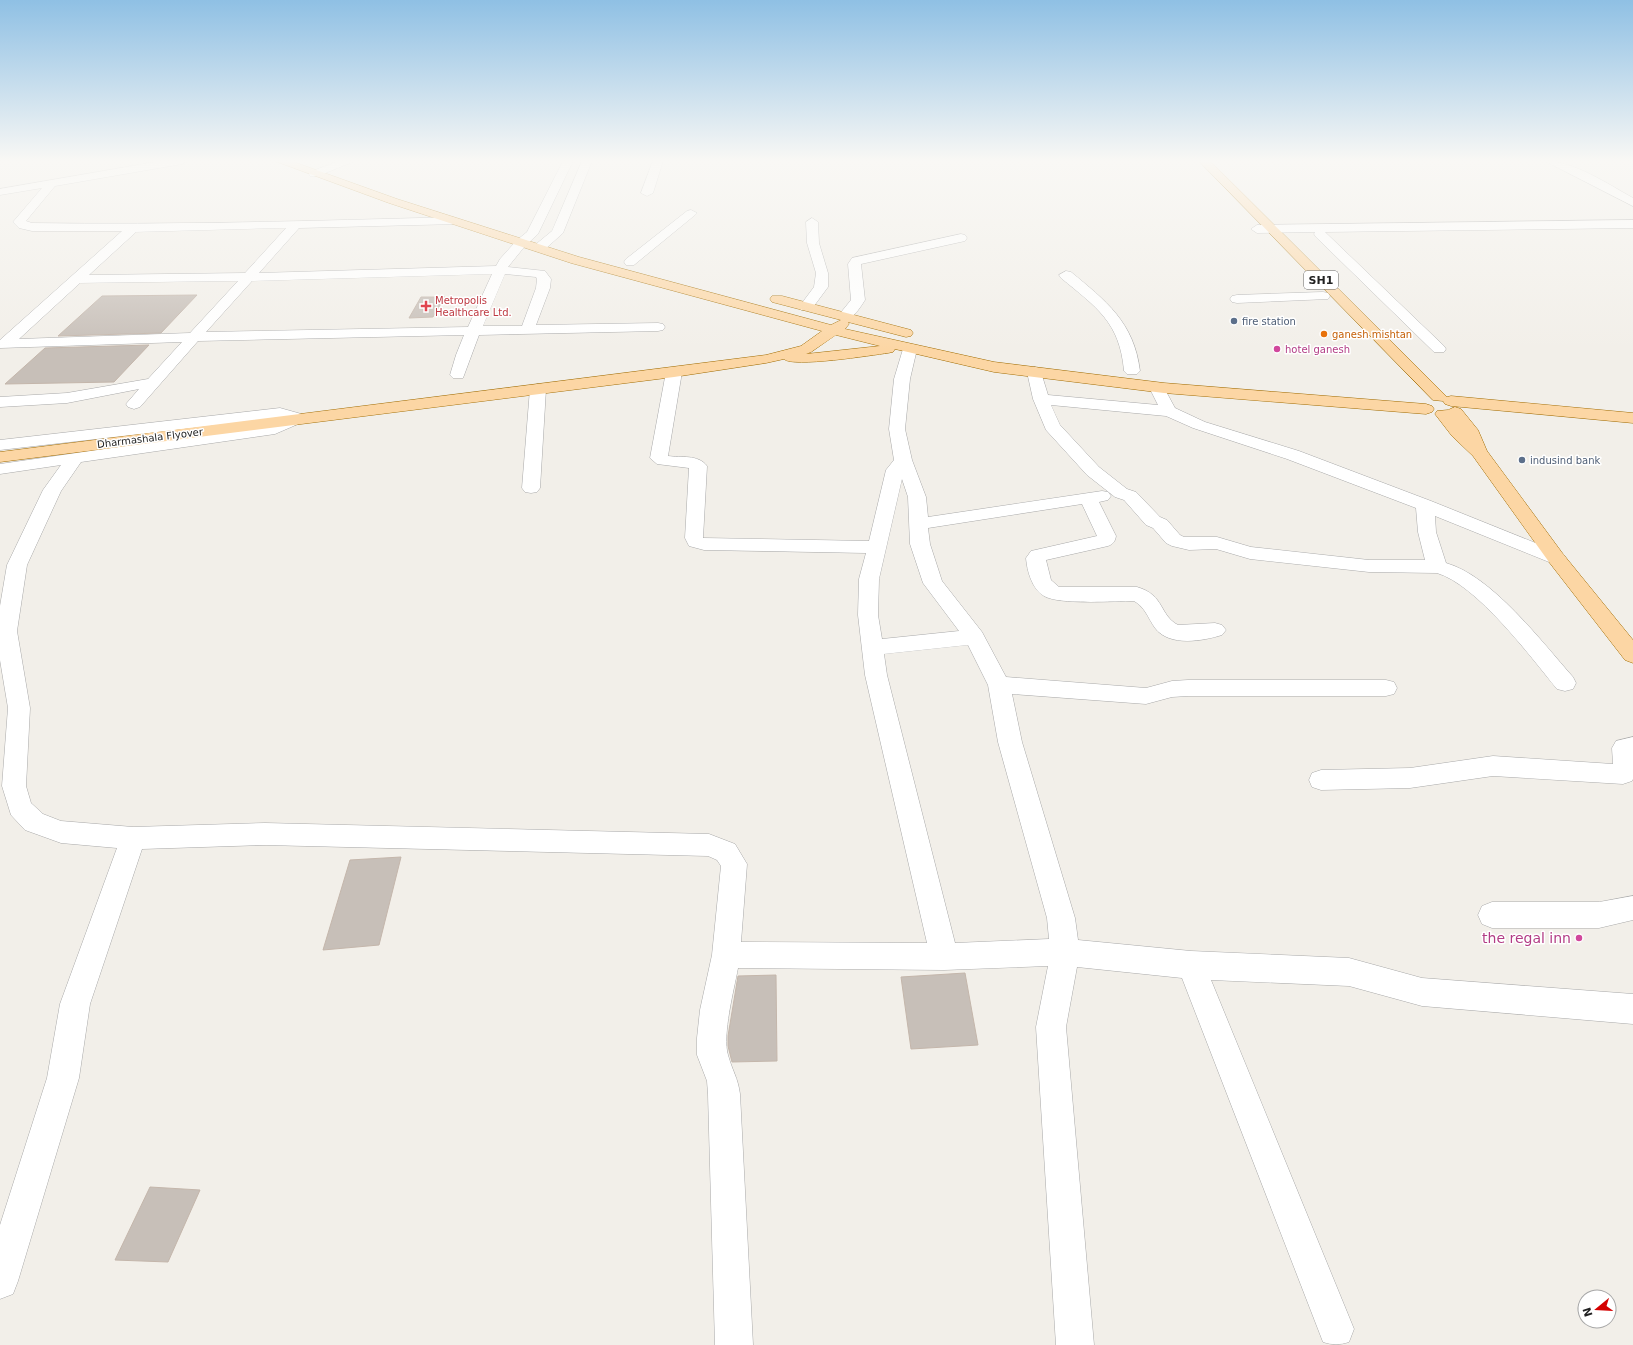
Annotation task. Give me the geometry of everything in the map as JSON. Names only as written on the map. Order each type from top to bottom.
[{"type":"main road","points":[[462,224],[521,243],[833,330],[994,367],[1157,387],[1423,401]]},
{"type":"main road","points":[[498,224],[645,266]]},
{"type":"main road","name":"SH1","points":[[1258,224],[1449,407]]},
{"type":"main road","name":"SH1","points":[[1266,232],[1323,296],[1423,401]]},
{"type":"main road","points":[[768,297],[940,342],[1030,359],[1195,379],[1423,401],[1449,407],[1633,431]]},
{"type":"main road","points":[[766,359],[806,349],[833,330],[848,317]]},
{"type":"main road","points":[[766,359],[809,358],[907,348],[940,342]]},
{"type":"main road","name":"Dharmashala Flyover","points":[[0,457],[299,418],[674,372],[766,359]]},
{"type":"main road","points":[[1449,407],[1633,418]]},
{"type":"main road","points":[[1449,407],[1472,434],[1479,452],[1556,558],[1633,655]]},
{"type":"street","points":[[21,224],[32,227],[132,228],[272,224]]},
{"type":"street","points":[[134,404],[296,224]]},
{"type":"street","points":[[458,375],[463,355],[504,262],[521,243],[532,234],[537,224]]},
{"type":"street","points":[[539,248],[551,240],[561,224]]},
{"type":"street","points":[[630,262],[678,224]]},
{"type":"street","points":[[806,307],[821,287],[822,273],[813,243],[812,224]]},
{"type":"street","points":[[1266,232],[1633,224]]},
{"type":"street","points":[[2,344],[132,228]]},
{"type":"street","points":[[1266,232],[1320,234],[1633,229]]},
{"type":"street","points":[[1320,234],[1439,349]]},
{"type":"street","points":[[848,317],[858,300],[854,264],[856,261],[960,238]]},
{"type":"street","points":[[76,279],[248,277],[501,270],[529,272],[540,274],[544,279],[528,329]]},
{"type":"street","points":[[1066,275],[1106,310],[1119,326],[1125,337],[1132,371]]},
{"type":"street","points":[[1238,299],[1323,296]]},
{"type":"street","points":[[2,344],[194,337],[658,327]]},
{"type":"street","points":[[907,348],[897,429],[903,460],[917,497],[920,524],[920,544],[933,583],[975,636],[999,686],[1010,742],[1061,918],[1066,952],[1051,1027],[1075,1345]]},
{"type":"street","points":[[674,372],[659,458],[663,461],[689,462],[698,466],[694,538],[696,542],[704,544],[877,547]]},
{"type":"street","points":[[1036,372],[1041,399],[1052,427],[1093,471],[1121,493],[1130,496],[1153,521],[1160,524],[1173,539],[1189,544],[1217,543],[1250,553],[1369,566],[1437,567],[1451,571],[1474,585],[1520,630],[1565,682]]},
{"type":"street","points":[[0,402],[67,398],[128,386],[153,383]]},
{"type":"street","points":[[1157,387],[1169,411]]},
{"type":"street","points":[[531,488],[538,389]]},
{"type":"street","points":[[1041,399],[1169,411],[1199,425],[1293,455],[1425,504],[1556,558]]},
{"type":"street","points":[[0,445],[280,413],[299,418]]},
{"type":"street","points":[[0,470],[275,430],[299,418]]},
{"type":"street","points":[[75,459],[52,490],[17,565],[6,631],[19,708],[14,786],[20,808],[34,822],[61,832],[133,838],[265,834],[709,845],[726,852],[734,864],[726,955],[715,1010],[712,1055],[723,1081],[724,1094],[734,1345]]},
{"type":"street","points":[[903,460],[895,470],[869,579],[868,615],[876,675],[944,958]]},
{"type":"street","points":[[920,524],[1121,493]]},
{"type":"street","points":[[1088,498],[1107,536],[1106,540],[1038,555],[1036,558],[1036,564],[1046,588],[1050,593],[1137,594],[1144,596],[1149,600],[1168,629],[1175,632],[1215,630]]},
{"type":"street","points":[[1425,504],[1427,532],[1437,567]]},
{"type":"street","points":[[872,648],[975,636]]},
{"type":"street","points":[[999,686],[1146,696],[1172,689],[1188,688],[1386,688]]},
{"type":"street","points":[[1321,780],[1418,778],[1444,775],[1478,766],[1623,774],[1626,769],[1624,748],[1633,746]]},
{"type":"street","points":[[0,1281],[63,1078],[75,1004],[133,838]]},
{"type":"street","points":[[1492,916],[1599,915],[1633,908]]},
{"type":"street","points":[[726,955],[944,958],[1066,952],[1191,965],[1349,972],[1422,992],[1633,1009]]},
{"type":"street","points":[[1191,965],[1336,1329]]},
{"type":"building","points":[[197,295],[161,333],[58,336],[102,296]]},
{"type":"building","points":[[421,297],[445,297],[433,317],[409,318]]},
{"type":"building","points":[[149,345],[114,382],[5,384],[45,348]]},
{"type":"building","points":[[401,857],[379,945],[323,950],[350,860]]},
{"type":"building","points":[[965,973],[978,1045],[911,1049],[901,977]]},
{"type":"building","points":[[776,975],[777,1061],[732,1062],[728,1046],[728,1036],[738,976]]},
{"type":"building","points":[[150,1187],[200,1190],[168,1262],[115,1260]]},
{"type":"place","name":"Metropolis Healthcare Ltd.","points":[[426,306]]},
{"type":"place","name":"fire station","points":[[1234,321]]},
{"type":"place","name":"ganesh mishtan","points":[[1324,334]]},
{"type":"place","name":"hotel ganesh","points":[[1277,349]]},
{"type":"place","name":"indusind bank","points":[[1522,460]]},
{"type":"place","name":"the regal inn","points":[[1579,938]]}]
